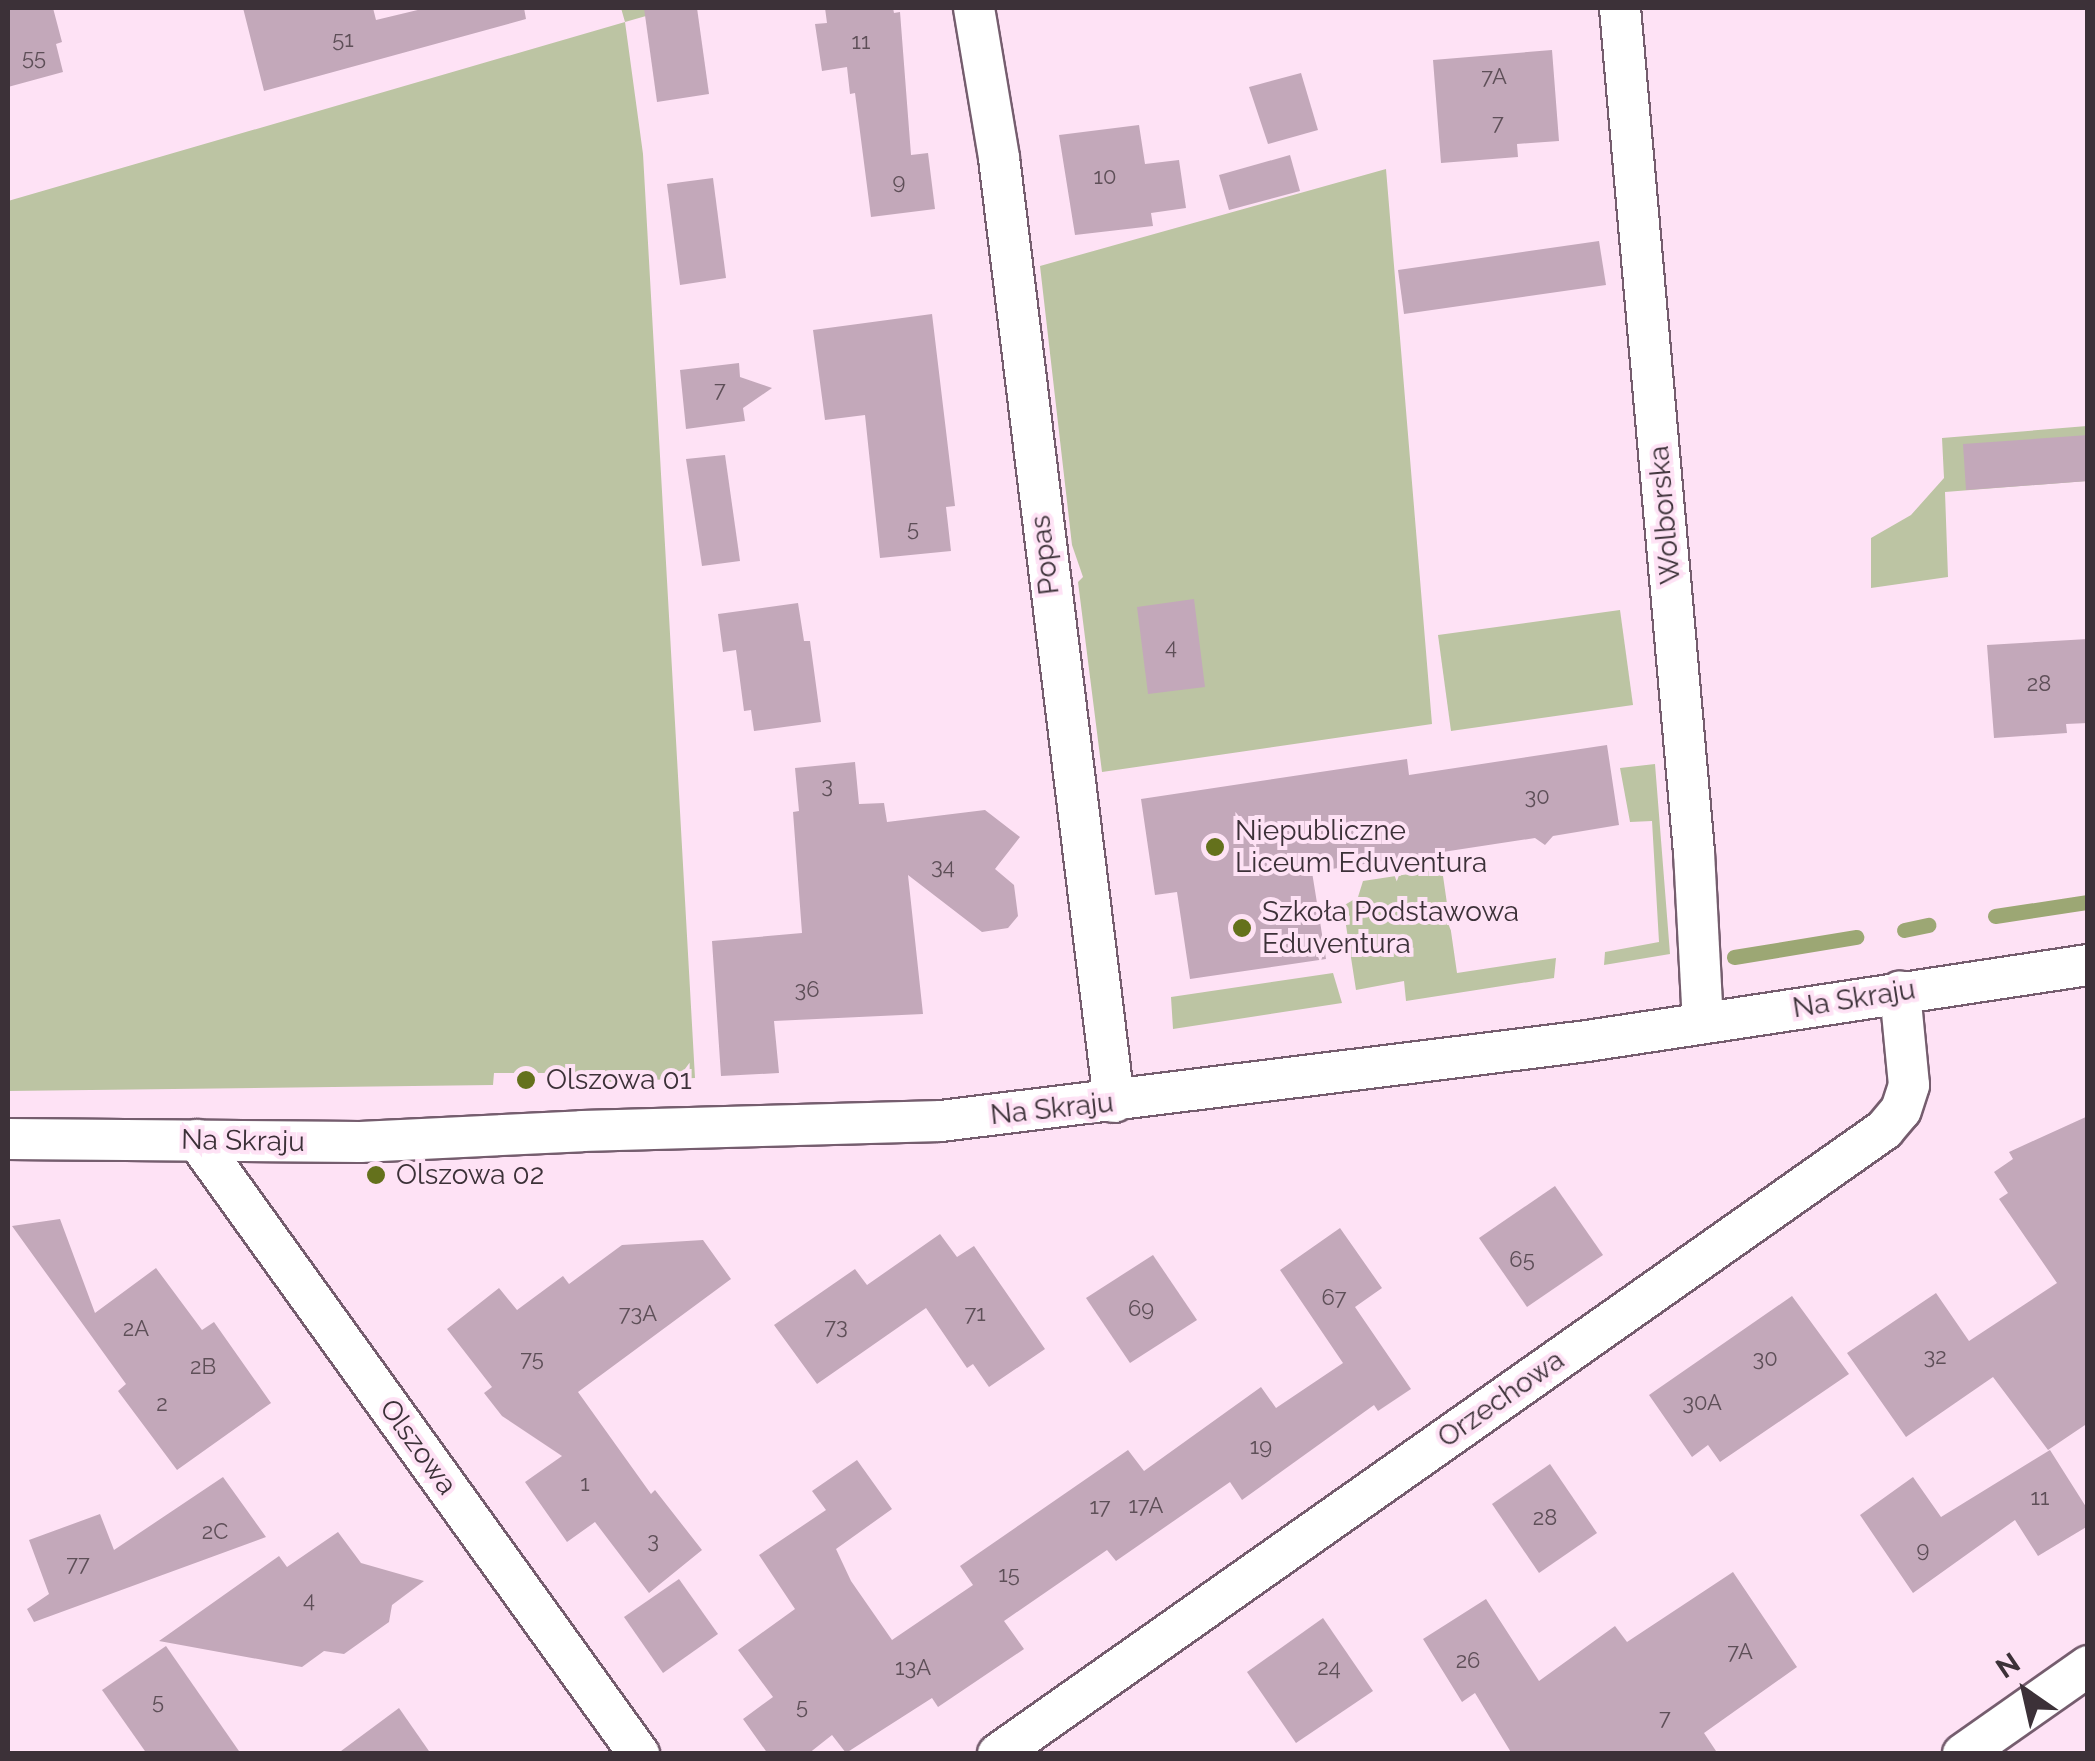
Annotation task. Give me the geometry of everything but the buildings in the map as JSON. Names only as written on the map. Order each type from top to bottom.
[{"type":"street","name":"Popas","points":[[974,8],[999,158],[1114,1102]]},
{"type":"street","name":"Wolborska","points":[[1620,8],[1694,852],[1703,1024]]},
{"type":"street","name":"Na Skraju","points":[[8,1140],[360,1142],[582,1130],[884,1124],[1114,1102],[1703,1024],[2088,965]]},
{"type":"street","name":"Orzechowa","points":[[998,1754],[1884,1130],[1901,1110],[1909,1085],[1900,992]]},
{"type":"street","name":"Olszowa","points":[[197,1140],[639,1754]]},
{"type":"street","points":[[1963,1754],[2088,1666]]},
{"type":"green space","points":[[621,8],[674,8],[625,22]]},
{"type":"green space","points":[[625,22],[643,154],[695,1078],[586,1083],[583,1073],[494,1073],[493,1085],[8,1091],[8,201]]},
{"type":"green space","points":[[1386,169],[1432,724],[1102,772],[1078,582],[1083,577],[1072,545],[1040,266]]},
{"type":"green space","points":[[2087,426],[2087,481],[1945,492],[1948,577],[1871,588],[1871,538],[1911,515],[1944,478],[1942,438]]},
{"type":"green space","points":[[1620,610],[1633,705],[1451,731],[1438,635]]},
{"type":"green space","points":[[1655,764],[1670,954],[1604,965],[1605,952],[1659,942],[1652,821],[1630,822],[1620,768]]},
{"type":"green space","points":[[1442,869],[1457,973],[1556,958],[1554,978],[1406,1001],[1404,981],[1356,990],[1343,906],[1358,897],[1363,881]]},
{"type":"green space","points":[[1333,973],[1342,1003],[1173,1029],[1171,997]]},
{"type":"waterway","points":[[1995,916],[2088,902]]},
{"type":"waterway","points":[[1904,930],[1928,925]]},
{"type":"waterway","points":[[1734,957],[1856,937]]},
{"type":"place","name":"Niepubliczne Liceum Eduventura","points":[[1215,847]]},
{"type":"place","name":"Szkoła Podstawowa Eduventura","points":[[1242,928]]},
{"type":"place","name":"Olszowa 01","points":[[526,1080]]},
{"type":"place","name":"Olszowa 02","points":[[376,1175]]}]
